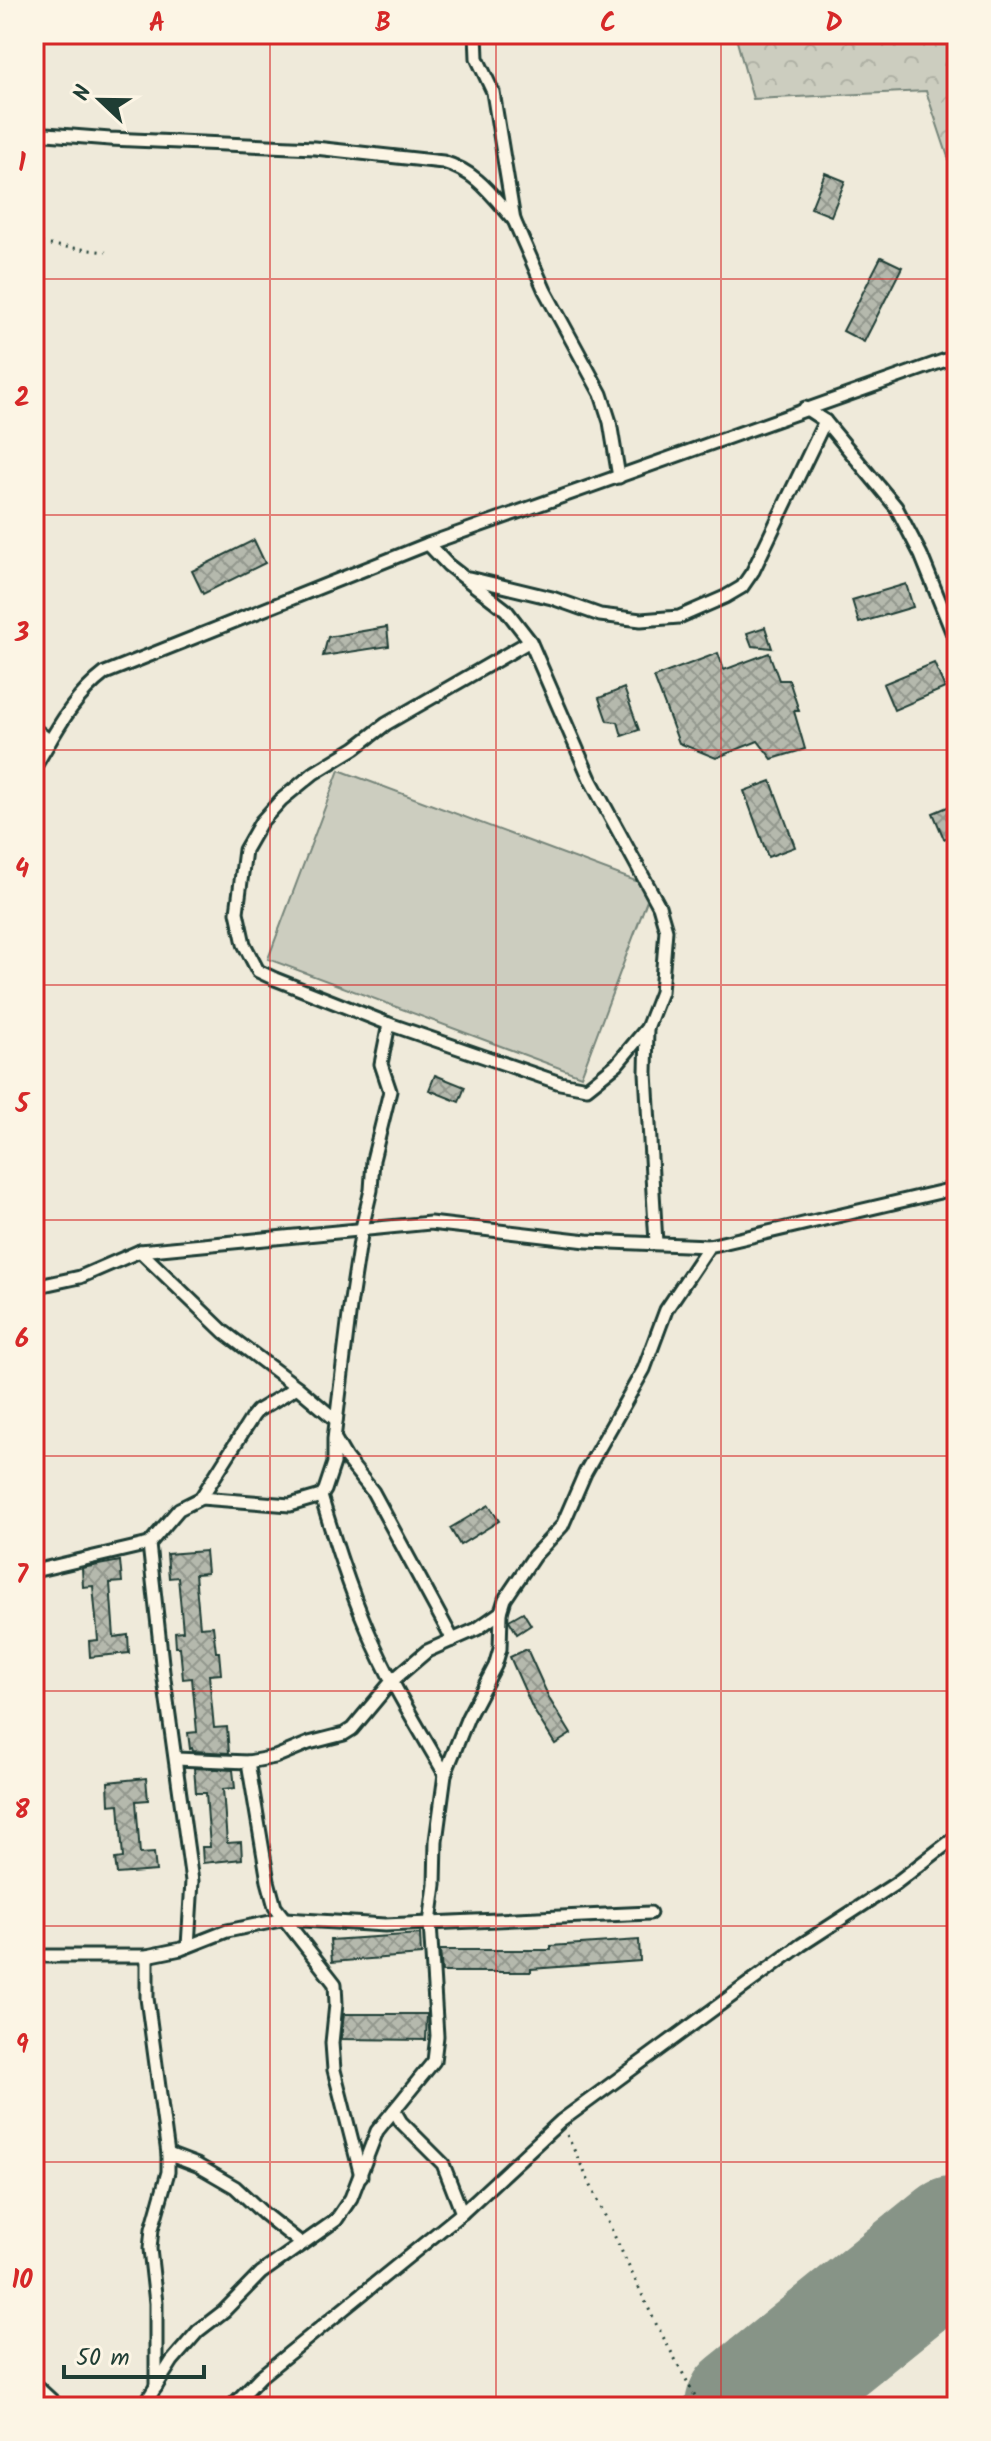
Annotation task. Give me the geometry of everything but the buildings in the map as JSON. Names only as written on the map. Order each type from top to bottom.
[{"type":"lane","points":[[476,34],[477,58],[493,92],[514,220],[545,291],[601,394],[610,422],[619,477]]},
{"type":"lane","points":[[34,133],[315,148],[443,162],[476,177],[514,220]]},
{"type":"lane","points":[[34,768],[85,688],[105,673],[428,544],[957,356]]},
{"type":"lane","points":[[805,408],[825,421],[896,507],[921,555],[957,644]]},
{"type":"lane","points":[[464,576],[552,598],[600,615],[641,620],[679,617],[742,587],[766,546],[825,421]]},
{"type":"lane","points":[[428,544],[448,565],[506,610],[530,641],[590,779],[659,906],[666,930],[661,992],[647,1028],[617,1064],[587,1088],[560,1083],[389,1024],[258,971],[244,944],[237,912],[245,850],[261,822],[281,800],[314,773],[386,724],[530,641]]},
{"type":"lane","points":[[34,729],[50,741]]},
{"type":"lane","points":[[201,1498],[290,1505],[321,1496],[325,1490],[334,1463],[336,1420],[373,1160],[390,1091],[381,1064],[389,1024]]},
{"type":"lane","points":[[647,1028],[646,1073],[656,1243]]},
{"type":"lane","points":[[34,1287],[80,1277],[140,1251],[430,1223],[587,1241],[709,1246],[957,1188]]},
{"type":"lane","points":[[143,2407],[172,2361],[198,2331],[224,2311],[261,2273],[336,2220],[351,2198],[377,2131],[429,2069],[436,2051],[430,1923],[445,1774],[468,1717],[495,1666],[505,1599],[527,1565],[562,1526],[585,1473],[644,1369],[666,1310],[709,1246]]},
{"type":"lane","points":[[140,1251],[224,1332],[336,1420]]},
{"type":"lane","points":[[34,1571],[149,1544],[179,1509],[201,1498],[253,1416],[297,1387]]},
{"type":"lane","points":[[334,1439],[373,1492],[453,1640]]},
{"type":"lane","points":[[321,1496],[368,1633],[445,1774]]},
{"type":"lane","points":[[149,1544],[192,1881],[188,1946]]},
{"type":"lane","points":[[176,1759],[248,1762],[275,1757],[309,1743],[344,1734],[352,1729],[392,1681],[427,1651],[477,1629],[501,1612]]},
{"type":"lane","points":[[248,1762],[268,1881],[278,1913],[335,1984],[334,2070],[361,2176]]},
{"type":"lane","points":[[231,2407],[261,2376],[462,2213],[561,2121],[801,1945],[895,1884],[957,1836]]},
{"type":"lane","points":[[34,1956],[147,1956],[188,1946],[227,1931],[285,1919],[385,1925],[650,1913]]},
{"type":"lane","points":[[147,1956],[147,1998],[168,2154],[168,2172],[152,2229],[150,2249],[156,2303],[156,2389]]},
{"type":"lane","points":[[394,2110],[401,2122],[443,2164],[462,2213]]},
{"type":"lane","points":[[168,2154],[197,2165],[235,2187],[302,2244]]},
{"type":"lane","points":[[34,2384],[59,2407]]},
{"type":"path","points":[[34,243],[106,252]]},
{"type":"path","points":[[561,2121],[654,2320],[701,2407]]},
{"type":"green space","points":[[735,34],[957,34],[957,184],[926,91],[753,99]]},
{"type":"green space","points":[[339,770],[652,887],[581,1076],[268,959]]},
{"type":"runway","points":[[748,2407],[957,2238]]}]
